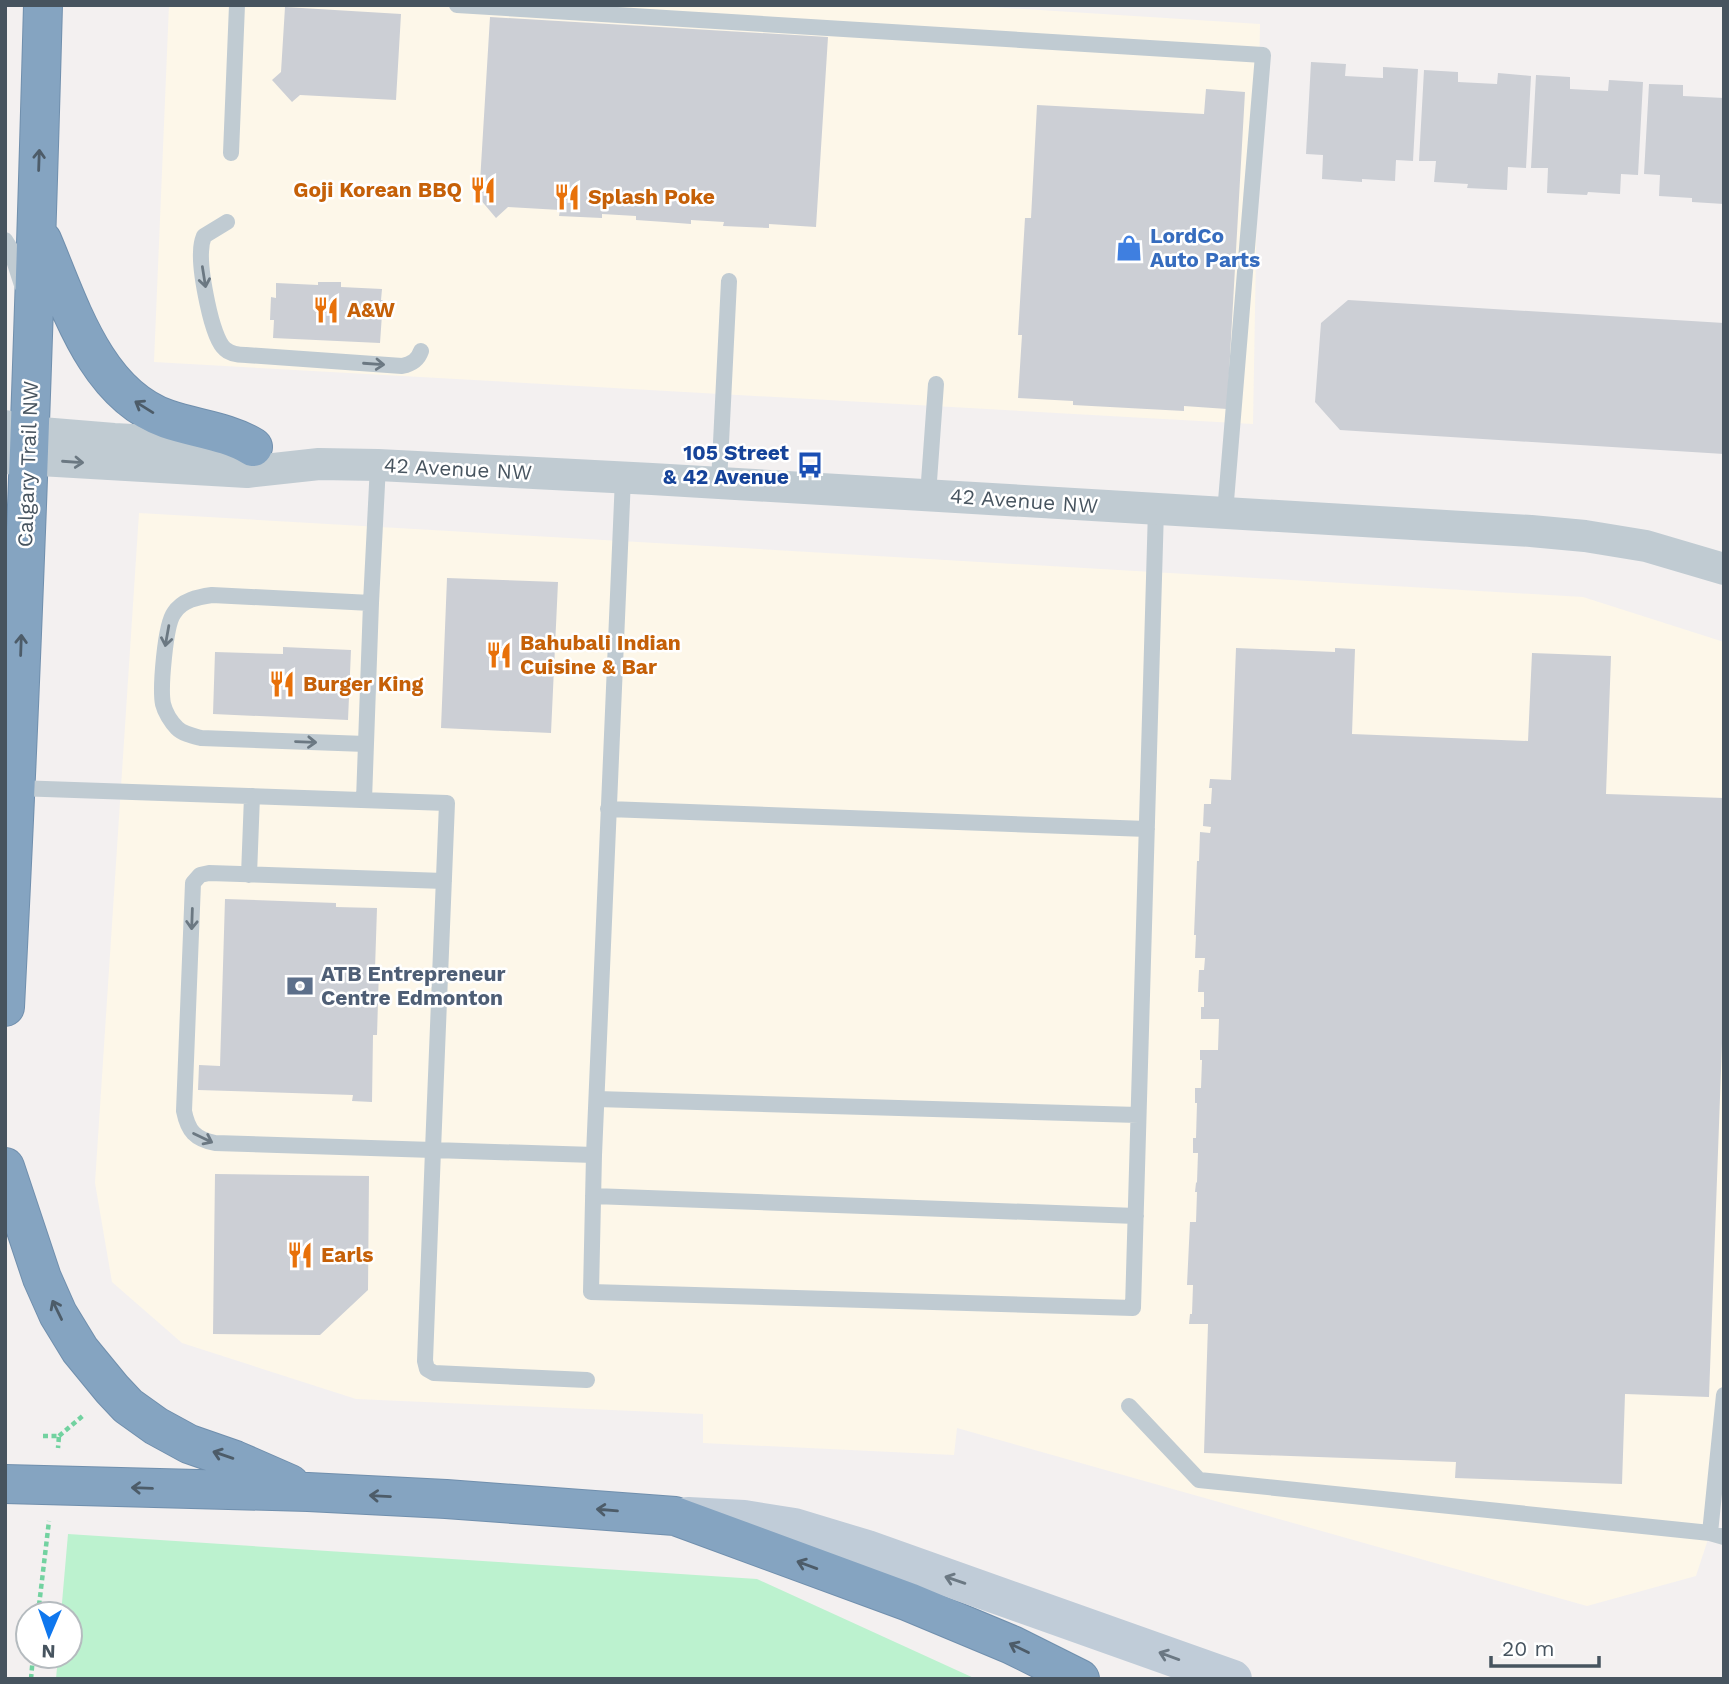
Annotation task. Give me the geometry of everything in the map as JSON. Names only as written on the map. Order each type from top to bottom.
[{"type":"highway","name":"Calgary Trail NW","points":[[5,1007],[18,714],[17,444],[34,320],[21,234],[43,5]]},
{"type":"highway","points":[[21,234],[99,363],[130,398],[166,419],[238,438],[253,447]]},
{"type":"highway","points":[[5,1167],[42,1278],[58,1314],[80,1350],[112,1389],[128,1406],[156,1426],[189,1444],[235,1460],[308,1492]]},
{"type":"highway","points":[[5,1484],[308,1492],[675,1516],[909,1602],[1012,1645],[1080,1679]]},
{"type":"street","name":"42 Avenue NW","points":[[17,444],[114,439],[253,447],[319,464]]},
{"type":"street","name":"42 Avenue NW","points":[[17,444],[247,472],[319,464],[378,465],[1468,527],[1585,536],[1646,546],[1724,569]]},
{"type":"street","points":[[675,1516],[744,1519],[793,1527],[914,1566],[1233,1679]]},
{"type":"lane","points":[[231,153],[237,5]]},
{"type":"lane","points":[[457,5],[1263,55],[1225,513]]},
{"type":"lane","points":[[227,222],[204,236],[200,254],[209,308],[215,331],[224,348],[246,355],[402,366],[415,361],[421,351]]},
{"type":"lane","points":[[719,483],[729,281]]},
{"type":"lane","points":[[928,495],[936,384]]},
{"type":"lane","points":[[364,800],[378,465]]},
{"type":"lane","points":[[623,478],[594,1155],[591,1292],[1133,1308],[1156,509]]},
{"type":"lane","points":[[366,744],[201,738],[178,729],[163,704],[166,638],[174,613],[195,597],[212,595],[371,603]]},
{"type":"lane","points":[[5,751],[18,714]]},
{"type":"lane","points":[[16,788],[447,803],[425,1361],[427,1369],[434,1373],[587,1380]]},
{"type":"lane","points":[[249,875],[252,796]]},
{"type":"lane","points":[[608,809],[1147,828]]},
{"type":"lane","points":[[444,881],[209,873],[200,875],[193,883],[184,1111],[186,1121],[193,1133],[202,1140],[215,1143],[594,1155]]},
{"type":"lane","points":[[597,1099],[1138,1115]]},
{"type":"lane","points":[[593,1196],[1136,1216]]},
{"type":"lane","points":[[1129,1406],[1199,1480],[1717,1535],[1724,1395]]},
{"type":"path","points":[[43,1436],[59,1436],[90,1410]]},
{"type":"path","points":[[58,1448],[59,1436]]},
{"type":"path","points":[[40,1600],[49,1517]]},
{"type":"shaded area","points":[[169,5],[960,5],[1260,24],[1253,424],[154,362]]},
{"type":"shaded area","points":[[139,513],[1583,597],[1724,642],[1724,1490],[1696,1576],[1587,1606],[957,1428],[954,1455],[703,1443],[703,1414],[356,1399],[182,1343],[112,1282],[95,1183]]},
{"type":"green space","points":[[68,1534],[757,1579],[976,1679],[56,1679],[57,1670],[84,1670],[84,1600],[62,1600]]},
{"type":"building","points":[[285,7],[401,14],[396,100],[300,95],[292,102],[272,80],[281,72]]},
{"type":"building","points":[[490,17],[828,37],[816,227],[769,224],[769,228],[723,226],[724,222],[691,220],[691,224],[636,220],[636,216],[602,214],[602,218],[559,216],[560,210],[508,207],[496,218],[474,192],[483,184],[480,182]]},
{"type":"building","points":[[1311,62],[1346,64],[1345,76],[1383,78],[1383,67],[1418,69],[1413,161],[1396,160],[1395,181],[1322,179],[1323,155],[1306,154]]},
{"type":"building","points":[[1424,70],[1458,72],[1458,82],[1497,84],[1498,73],[1531,76],[1526,168],[1508,167],[1507,190],[1467,188],[1468,184],[1434,182],[1436,161],[1419,161]]},
{"type":"building","points":[[1536,75],[1570,77],[1570,89],[1608,91],[1609,80],[1643,82],[1638,175],[1621,174],[1620,194],[1547,193],[1548,168],[1531,168]]},
{"type":"building","points":[[1649,84],[1683,85],[1683,96],[1724,98],[1724,204],[1659,196],[1660,175],[1644,174]]},
{"type":"building","name":"LordCo Auto Parts","points":[[1206,89],[1245,92],[1227,409],[1184,406],[1184,411],[1073,405],[1073,401],[1018,398],[1022,335],[1018,335],[1025,218],[1031,218],[1037,105],[1204,114]]},
{"type":"building","name":"A&W","points":[[318,282],[341,282],[341,287],[382,289],[380,343],[273,338],[274,320],[270,320],[271,297],[276,298],[276,283],[318,285]]},
{"type":"building","points":[[1348,300],[1724,323],[1724,454],[1340,430],[1315,402],[1321,323]]},
{"type":"building","name":"Bahubali Indian Cuisine & Bar","points":[[447,578],[558,582],[551,733],[441,728]]},
{"type":"building","name":"Burger King","points":[[283,647],[351,650],[348,720],[213,714],[215,652],[283,654]]},
{"type":"building","points":[[1236,648],[1335,652],[1335,648],[1355,649],[1352,734],[1528,741],[1532,653],[1611,656],[1606,794],[1724,798],[1724,1016],[1709,1397],[1625,1394],[1622,1484],[1455,1478],[1456,1462],[1204,1453],[1208,1324],[1189,1324],[1193,1285],[1187,1285],[1190,1222],[1196,1222],[1198,1153],[1193,1153],[1193,1138],[1196,1138],[1195,1088],[1201,1088],[1200,1050],[1218,1050],[1219,1019],[1201,1019],[1204,992],[1198,992],[1199,970],[1204,970],[1205,958],[1195,958],[1194,935],[1200,832],[1210,833],[1211,827],[1203,826],[1204,804],[1211,804],[1210,779],[1231,780]]},
{"type":"building","name":"ATB Entrepreneur Centre Edmonton","points":[[225,899],[336,903],[336,907],[377,908],[375,969],[379,969],[377,1035],[373,1035],[372,1102],[352,1101],[353,1095],[198,1090],[199,1065],[220,1066]]},
{"type":"building","points":[[215,1174],[369,1176],[368,1290],[320,1335],[213,1334]]},
{"type":"place","name":"Goji Korean BBQ","points":[[483,190]]},
{"type":"place","name":"Splash Poke","points":[[567,197]]},
{"type":"place","name":"LordCo Auto Parts","points":[[1129,248]]},
{"type":"place","name":"A&W","points":[[326,310]]},
{"type":"place","name":"105 Street & 42 Avenue","points":[[810,465]]},
{"type":"place","name":"Bahubali Indian Cuisine & Bar","points":[[499,655]]},
{"type":"place","name":"Burger King","points":[[282,684]]},
{"type":"place","name":"ATB Entrepreneur Centre Edmonton","points":[[300,986]]},
{"type":"place","name":"Earls","points":[[300,1255]]}]
